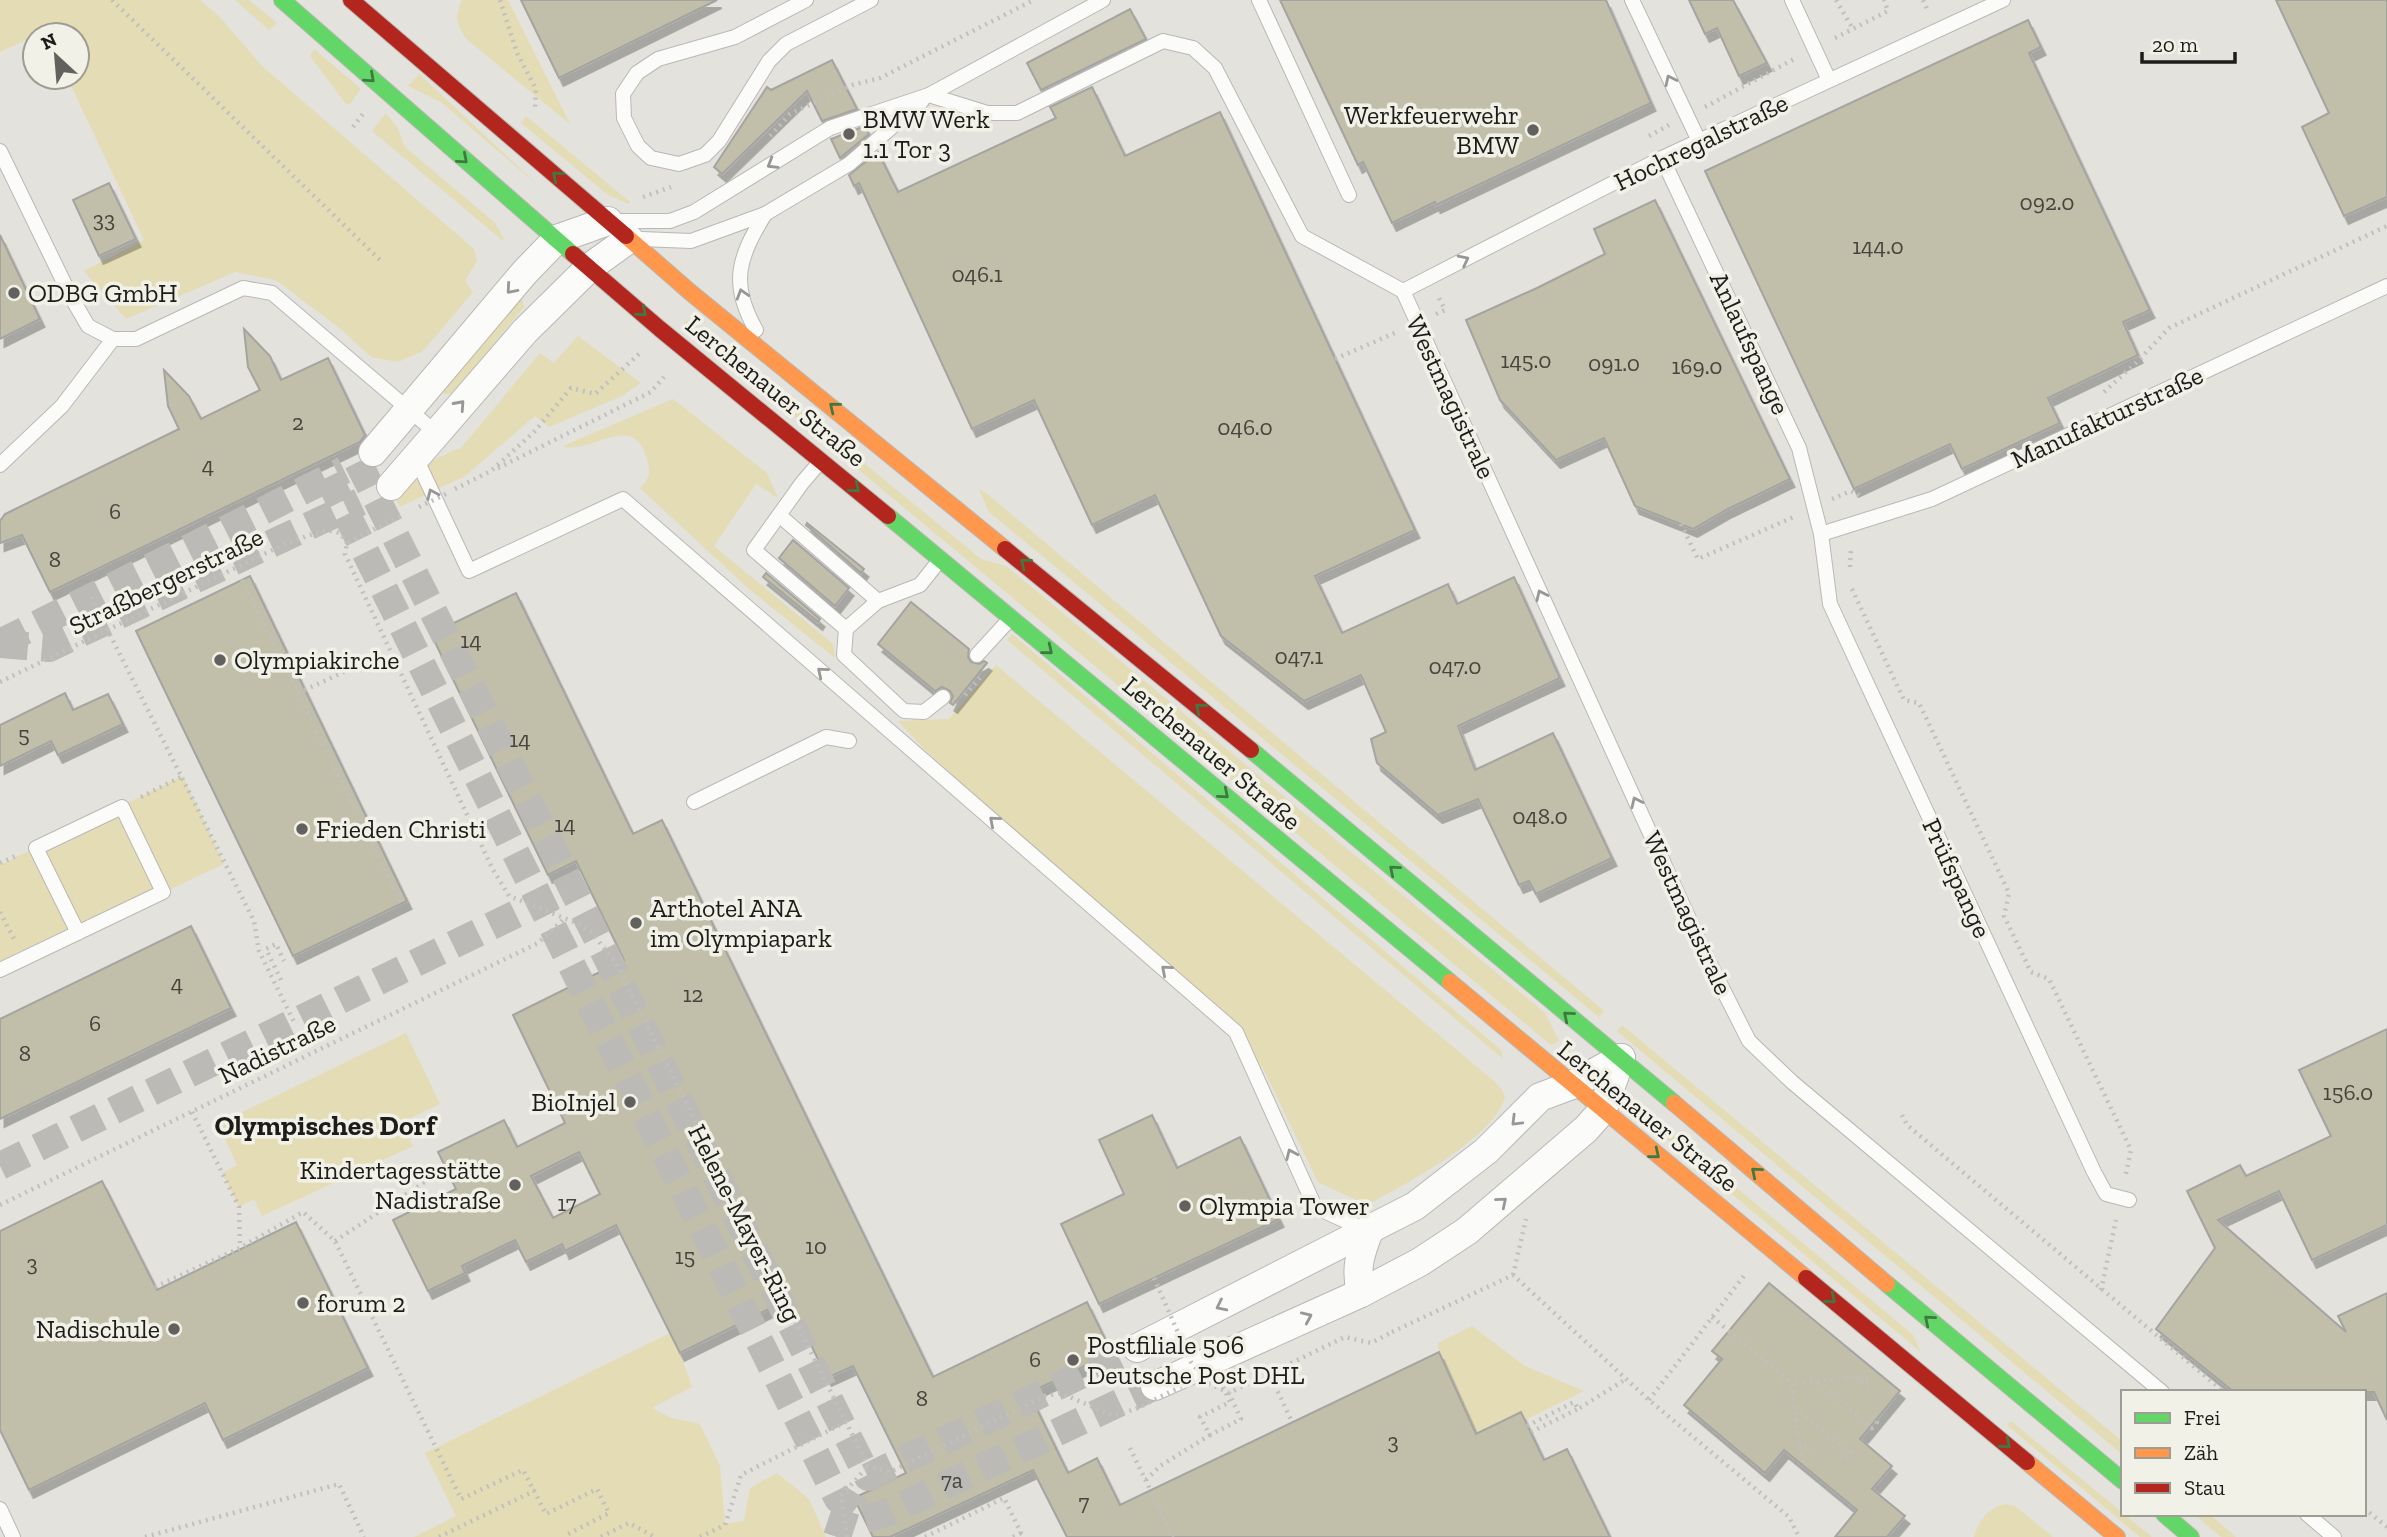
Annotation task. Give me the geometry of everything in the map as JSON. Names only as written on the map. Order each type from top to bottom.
[{"type":"main road","name":"Lerchenauer Straße","points":[[282,0],[660,329],[1602,1111],[1957,1396],[2117,1537]]},
{"type":"main road","name":"Lerchenauer Straße","points":[[366,4],[690,292],[1175,687],[1621,1058],[1977,1369],[2121,1479]]},
{"type":"main road","points":[[2166,1516],[2192,1537]]},
{"type":"street","points":[[337,48],[366,4]]},
{"type":"street","points":[[373,452],[557,239],[619,230]]},
{"type":"street","points":[[391,486],[435,432],[525,331],[590,267],[619,230]]},
{"type":"street","points":[[1137,1348],[1415,1206],[1446,1185],[1486,1151],[1540,1097],[1572,1085],[1621,1058]]},
{"type":"street","points":[[1155,1386],[1361,1293],[1420,1262],[1467,1231],[1560,1152],[1602,1111],[1621,1058]]},
{"type":"street","points":[[1361,1293],[1357,1277],[1358,1260],[1369,1231]]},
{"type":"lane","points":[[806,0],[734,37],[658,60],[637,73],[623,94],[624,118],[638,146],[651,158],[679,164],[705,155],[719,141],[769,61],[786,44],[871,0]]},
{"type":"lane","points":[[619,230],[670,221],[694,212],[830,128],[929,95],[1103,0]]},
{"type":"lane","points":[[1259,0],[1349,195]]},
{"type":"lane","points":[[1632,0],[1699,141]]},
{"type":"lane","points":[[1792,0],[1829,80]]},
{"type":"lane","name":"Hochregalstraße","points":[[1403,291],[1662,158],[2003,0]]},
{"type":"lane","points":[[929,95],[987,113],[1017,113],[1163,41],[1193,47],[1215,68],[1302,236],[1403,291]]},
{"type":"lane","points":[[619,230],[691,241],[765,214],[849,164],[929,95]]},
{"type":"lane","points":[[0,151],[70,295],[88,326],[113,339],[136,339],[243,288],[272,293],[435,432]]},
{"type":"lane","name":"Anlaufspange","points":[[1662,158],[1799,448],[1821,534]]},
{"type":"lane","points":[[765,214],[748,242],[738,279],[751,322],[770,356]]},
{"type":"lane","name":"Manufakturstraße","points":[[1821,534],[1932,499],[2387,286]]},
{"type":"lane","name":"Westmagistrale","points":[[1403,291],[1706,956],[1749,1041],[1792,1082],[2160,1390]]},
{"type":"lane","points":[[0,465],[62,406],[113,339]]},
{"type":"lane","points":[[415,456],[469,571],[623,499],[1236,1032],[1315,1208],[1369,1231]]},
{"type":"lane","points":[[821,460],[754,550],[846,629]]},
{"type":"lane","points":[[779,515],[878,601]]},
{"type":"lane","name":"Prüfspange","points":[[1821,534],[1830,604],[2094,1172],[2106,1194],[2129,1200]]},
{"type":"lane","points":[[940,560],[920,585],[878,601],[846,629],[844,655],[904,710],[924,712],[943,697]]},
{"type":"lane","points":[[977,655],[1011,619]]},
{"type":"lane","points":[[694,802],[827,737],[849,741]]},
{"type":"lane","points":[[0,970],[24,958],[78,933],[163,892],[122,807],[36,848],[78,933]]},
{"type":"lane","points":[[0,1509],[13,1537]]},
{"type":"lane","points":[[2309,1516],[2334,1537]]},
{"type":"path","points":[[112,0],[382,262]]},
{"type":"path","points":[[500,0],[517,53],[536,89],[535,108]]},
{"type":"path","points":[[768,138],[790,114],[852,85],[880,78],[1034,0]]},
{"type":"path","points":[[1836,0],[1853,29]]},
{"type":"path","points":[[643,197],[677,185]]},
{"type":"path","points":[[2101,394],[2169,328],[2387,226]]},
{"type":"path","points":[[491,471],[534,432],[571,388],[595,394],[633,360]]},
{"type":"path","points":[[419,507],[652,392],[667,373]]},
{"type":"path","points":[[1850,577],[1851,491]]},
{"type":"path","points":[[347,543],[383,525]]},
{"type":"path","name":"Straßbergerstraße","points":[[0,682],[305,536],[325,530],[333,531],[340,533],[347,543]]},
{"type":"path","name":"Helene-Mayer-Ring","points":[[347,543],[345,554],[492,868],[509,895],[565,918],[592,933],[616,963],[868,1466]]},
{"type":"path","points":[[242,580],[402,904]]},
{"type":"path","points":[[1850,584],[1904,699],[1919,704],[2009,893],[2004,915],[2031,972],[2049,979],[2131,1150]]},
{"type":"path","points":[[91,597],[254,921],[259,951],[294,1022]]},
{"type":"path","points":[[298,693],[344,672]]},
{"type":"path","points":[[122,807],[183,776]]},
{"type":"path","points":[[0,912],[24,958]]},
{"type":"path","name":"Nadistraße","points":[[0,1205],[538,943],[565,918]]},
{"type":"path","points":[[281,980],[266,949],[276,944],[284,961]]},
{"type":"path","points":[[192,1112],[239,1207],[240,1248]]},
{"type":"path","points":[[1902,1115],[1907,1125],[2222,1390]]},
{"type":"path","points":[[335,1241],[446,1168]]},
{"type":"path","points":[[155,1287],[240,1248],[303,1212],[335,1241],[461,1499],[523,1470],[546,1514],[597,1489],[609,1513],[568,1534],[569,1537]]},
{"type":"path","points":[[1513,1275],[1525,1223]]},
{"type":"path","points":[[1648,1399],[1753,1264]]},
{"type":"path","points":[[1229,1393],[1345,1337],[1371,1343],[1513,1275]]},
{"type":"path","points":[[1513,1275],[1648,1399],[1789,1517],[1799,1537]]},
{"type":"path","points":[[1146,1480],[1160,1466],[1241,1419],[1229,1393],[1206,1382],[1191,1362],[1154,1278]]},
{"type":"path","points":[[1712,1317],[1793,1383],[1856,1377],[1875,1379]]},
{"type":"path","points":[[1255,1340],[1292,1422]]},
{"type":"path","points":[[848,1537],[841,1496],[868,1466],[890,1472],[1045,1396],[1061,1393],[1113,1416],[1136,1409],[1202,1376]]},
{"type":"path","points":[[1856,1377],[1868,1388]]},
{"type":"path","points":[[1531,1432],[1578,1409],[1626,1379]]},
{"type":"path","points":[[1817,1381],[1872,1428],[1877,1422],[1871,1417]]},
{"type":"path","points":[[1793,1383],[1798,1442],[1803,1462]]},
{"type":"path","points":[[1210,1435],[1200,1417],[1230,1402]]},
{"type":"path","points":[[1527,1426],[1574,1402],[1578,1409]]},
{"type":"path","points":[[1795,1407],[1851,1453],[1846,1459],[1840,1455]]},
{"type":"path","points":[[700,1537],[725,1525],[741,1475],[846,1422]]},
{"type":"path","points":[[1798,1442],[1811,1452]]},
{"type":"path","points":[[1130,1448],[1173,1537]]},
{"type":"path","points":[[145,1537],[339,1484],[364,1537]]},
{"type":"path","points":[[439,1537],[534,1491]]},
{"type":"path","points":[[925,1537],[1004,1499],[1022,1535],[1013,1537]]},
{"type":"path","points":[[2366,1510],[2387,1527]]},
{"type":"path","points":[[601,1537],[629,1523],[655,1537]]},
{"type":"shaded area","points":[[0,0],[200,0],[219,16],[262,66],[474,249],[477,261],[465,281],[473,292],[423,351],[398,362],[371,357],[342,330],[276,280],[235,272],[126,319],[84,271],[144,240],[74,91],[91,91],[91,21],[21,21],[21,42],[0,52]]},
{"type":"shaded area","points":[[235,0],[249,0],[277,23],[269,30]]},
{"type":"shaded area","points":[[462,0],[508,0],[570,124],[466,39],[458,20]]},
{"type":"shaded area","points":[[314,49],[361,89],[350,104],[346,104],[310,56]]},
{"type":"shaded area","points":[[419,74],[539,186],[441,102],[408,86]]},
{"type":"shaded area","points":[[386,113],[398,129],[405,147],[495,223],[504,239],[372,131]]},
{"type":"shaded area","points":[[526,116],[630,202],[628,204],[607,194],[521,123]]},
{"type":"shaded area","points":[[522,299],[524,307],[453,393],[444,394],[444,385],[515,300]]},
{"type":"shaded area","points":[[688,319],[981,559],[1006,566],[1545,1013],[1559,1041],[1551,1045],[683,324]]},
{"type":"shaded area","points":[[578,336],[641,383],[622,396],[549,427],[535,416],[465,476],[400,507],[388,485],[424,464],[462,447],[540,353],[554,363]]},
{"type":"shaded area","points":[[673,399],[767,473],[778,498],[756,484],[714,546],[833,644],[835,658],[749,589],[640,488],[648,477],[649,467],[642,446],[633,438],[622,435],[573,448],[563,446]]},
{"type":"shaded area","points":[[979,489],[1604,1011],[1599,1017],[989,512]]},
{"type":"shaded area","points":[[1012,634],[1501,1050],[1503,1059],[1007,640]]},
{"type":"shaded area","points":[[996,665],[1494,1081],[1505,1097],[1498,1112],[1485,1128],[1446,1159],[1367,1205],[1318,1182],[1263,1068],[922,747],[898,721],[949,719]]},
{"type":"shaded area","points":[[183,776],[224,864],[0,970],[0,865]]},
{"type":"shaded area","points":[[1622,1025],[2121,1440],[2121,1453],[1617,1031]]},
{"type":"shaded area","points":[[406,1033],[440,1104],[402,1122],[413,1146],[262,1216],[254,1199],[239,1207],[222,1173],[237,1165],[218,1124]]},
{"type":"shaded area","points":[[1629,1098],[1913,1335],[1921,1352],[1623,1103]]},
{"type":"shaded area","points":[[1472,1326],[1525,1366],[1584,1391],[1525,1420],[1520,1412],[1476,1434],[1439,1352],[1438,1343]]},
{"type":"shaded area","points":[[670,1333],[692,1387],[652,1408],[671,1418],[700,1424],[720,1466],[725,1524],[744,1521],[750,1488],[777,1473],[809,1499],[826,1537],[414,1537],[456,1516],[425,1453]]},
{"type":"shaded area","points":[[2011,1421],[2121,1511],[2121,1516],[2126,1516],[2152,1537],[2140,1537],[2007,1425]]},
{"type":"shaded area","points":[[2005,1504],[2015,1506],[2053,1537],[1974,1537],[1985,1516]]},
{"type":"shaded area","points":[[2196,1516],[2211,1516],[2236,1537],[2221,1537]]},
{"type":"building","points":[[521,0],[717,0],[559,78]]},
{"type":"building","points":[[1280,0],[1606,0],[1651,103],[1436,205],[1435,202],[1392,223],[1363,162],[1358,165]]},
{"type":"building","points":[[1689,0],[1733,0],[1767,63],[1739,76],[1717,28],[1705,34]]},
{"type":"building","points":[[2276,0],[2387,0],[2387,197],[2344,216],[2302,127],[2329,113]]},
{"type":"building","points":[[1130,9],[1146,39],[1041,90],[1027,63]]},
{"type":"building","points":[[2028,20],[2041,47],[2029,53],[2150,310],[2123,322],[2138,355],[2048,398],[2060,423],[1962,469],[1950,444],[1854,489],[1705,171]]},
{"type":"building","points":[[832,60],[857,109],[822,121],[807,91],[722,174],[714,167],[767,87],[771,90]]},
{"type":"building","points":[[1092,87],[1125,156],[1220,112],[1415,530],[1315,576],[1342,633],[1448,584],[1457,604],[1514,577],[1560,678],[1458,726],[1475,770],[1553,733],[1612,858],[1536,894],[1529,881],[1519,885],[1478,799],[1438,815],[1377,763],[1371,739],[1386,732],[1361,675],[1304,701],[1221,636],[1155,495],[1092,525],[1034,400],[972,429],[859,183],[854,186],[849,175],[878,152],[898,192],[1056,118],[1050,107]]},
{"type":"building","points":[[865,126],[869,134],[840,158],[831,139]]},
{"type":"building","points":[[109,183],[136,239],[99,256],[73,200]]},
{"type":"building","points":[[1655,200],[1790,479],[1693,529],[1635,506],[1604,438],[1556,460],[1500,400],[1466,320],[1605,254],[1594,229]]},
{"type":"building","name":"ODBG GmbH","points":[[0,235],[40,319],[0,339]]},
{"type":"building","points":[[244,329],[270,356],[281,380],[328,358],[365,435],[360,442],[50,592],[22,535],[0,543],[0,521],[5,514],[179,429],[168,406],[164,370],[189,396],[201,419],[260,390],[248,367]]},
{"type":"building","points":[[807,523],[864,569],[861,573],[806,525]]},
{"type":"building","points":[[793,540],[849,588],[835,606],[779,558]]},
{"type":"building","points":[[766,573],[820,619],[818,622],[763,577]]},
{"type":"building","name":"Frieden Christi","points":[[250,576],[407,901],[293,956],[136,631]]},
{"type":"building","points":[[516,593],[633,834],[662,820],[933,1377],[1087,1302],[1112,1353],[1029,1393],[1068,1473],[1097,1458],[1120,1505],[1439,1352],[1476,1434],[1521,1412],[1544,1460],[1567,1449],[1610,1537],[1067,1537],[1033,1470],[890,1537],[873,1537],[854,1498],[906,1473],[853,1366],[827,1378],[789,1299],[680,1353],[616,1225],[565,1251],[562,1244],[526,1262],[515,1240],[462,1266],[465,1273],[428,1291],[393,1220],[456,1189],[438,1152],[504,1120],[517,1147],[565,1123],[513,1015],[624,960],[576,861],[548,875],[431,634]],"holes":[[[579,1152],[600,1194],[553,1218],[531,1176]]]},
{"type":"building","points":[[911,602],[969,649],[968,657],[971,662],[987,663],[953,705],[950,703],[953,696],[950,691],[942,687],[935,691],[878,644]]},
{"type":"building","points":[[65,693],[73,710],[108,694],[123,724],[58,755],[51,741],[0,766],[0,725]]},
{"type":"building","points":[[191,926],[231,1008],[0,1119],[0,1019]]},
{"type":"building","points":[[2387,1029],[2387,1225],[2312,1260],[2279,1191],[2218,1220],[2346,1332],[2338,1316],[2387,1293],[2387,1420],[2374,1392],[2366,1390],[2232,1390],[2156,1329],[2215,1248],[2187,1191],[2240,1165],[2246,1176],[2331,1136],[2299,1070]]},
{"type":"building","name":"Olympia Tower","points":[[1152,1115],[1177,1168],[1240,1137],[1279,1219],[1099,1304],[1061,1224],[1124,1194],[1099,1140]]},
{"type":"building","points":[[102,1181],[157,1290],[296,1222],[368,1368],[223,1440],[205,1403],[29,1490],[0,1430],[0,1231]]},
{"type":"building","points":[[1769,1283],[1900,1391],[1860,1439],[1892,1466],[1872,1489],[1905,1516],[1887,1537],[1835,1537],[1857,1510],[1784,1450],[1765,1473],[1684,1405],[1722,1359],[1712,1351]]},
{"type":"tunnel","points":[[358,462],[868,1477],[1137,1348]]},
{"type":"tunnel","points":[[0,643],[344,470]]},
{"type":"tunnel","points":[[328,477],[838,1499],[865,1519],[886,1513],[1155,1386]]},
{"type":"tunnel","points":[[0,644],[49,648],[360,502]]},
{"type":"tunnel","points":[[0,1166],[557,894]]},
{"type":"tunnel","points":[[837,1537],[847,1507],[856,1493]]},
{"type":"traffic: fast","points":[[282,0],[573,254]]},
{"type":"traffic: fast","points":[[888,516],[1450,982]]},
{"type":"traffic: fast","points":[[1251,750],[1674,1103]]},
{"type":"traffic: fast","points":[[1887,1284],[2121,1479]]},
{"type":"traffic: fast","points":[[2166,1516],[2191,1537]]},
{"type":"traffic: slow","points":[[626,236],[690,292],[1005,549]]},
{"type":"traffic: slow","points":[[1450,982],[1806,1278]]},
{"type":"traffic: slow","points":[[1674,1103],[1887,1284]]},
{"type":"traffic: slow","points":[[2027,1462],[2117,1537]]},
{"type":"traffic: jam","points":[[351,0],[626,236]]},
{"type":"traffic: jam","points":[[573,254],[888,516]]},
{"type":"traffic: jam","points":[[1005,549],[1251,750]]},
{"type":"traffic: jam","points":[[1806,1278],[2027,1462]]},
{"type":"place","name":"Werkfeuerwehr BMW","points":[[1533,130]]},
{"type":"place","name":"BMW Werk 1.1 Tor 3","points":[[849,134]]},
{"type":"place","name":"ODBG GmbH","points":[[14,293]]},
{"type":"place","name":"Olympiakirche","points":[[220,660]]},
{"type":"place","name":"Frieden Christi","points":[[302,829]]},
{"type":"place","name":"Arthotel ANA im Olympiapark","points":[[636,923]]},
{"type":"place","name":"BioInjel","points":[[630,1102]]},
{"type":"place","name":"Kindertagesstätte Nadistraße","points":[[515,1185]]},
{"type":"place","name":"Olympia Tower","points":[[1185,1206]]},
{"type":"place","name":"forum 2","points":[[303,1303]]},
{"type":"place","name":"Nadischule","points":[[174,1329]]},
{"type":"place","name":"Postfiliale 506 Deutsche Post DHL","points":[[1073,1360]]},
{"type":"district","name":"Olympisches Dorf","points":[[325,1125]]}]
